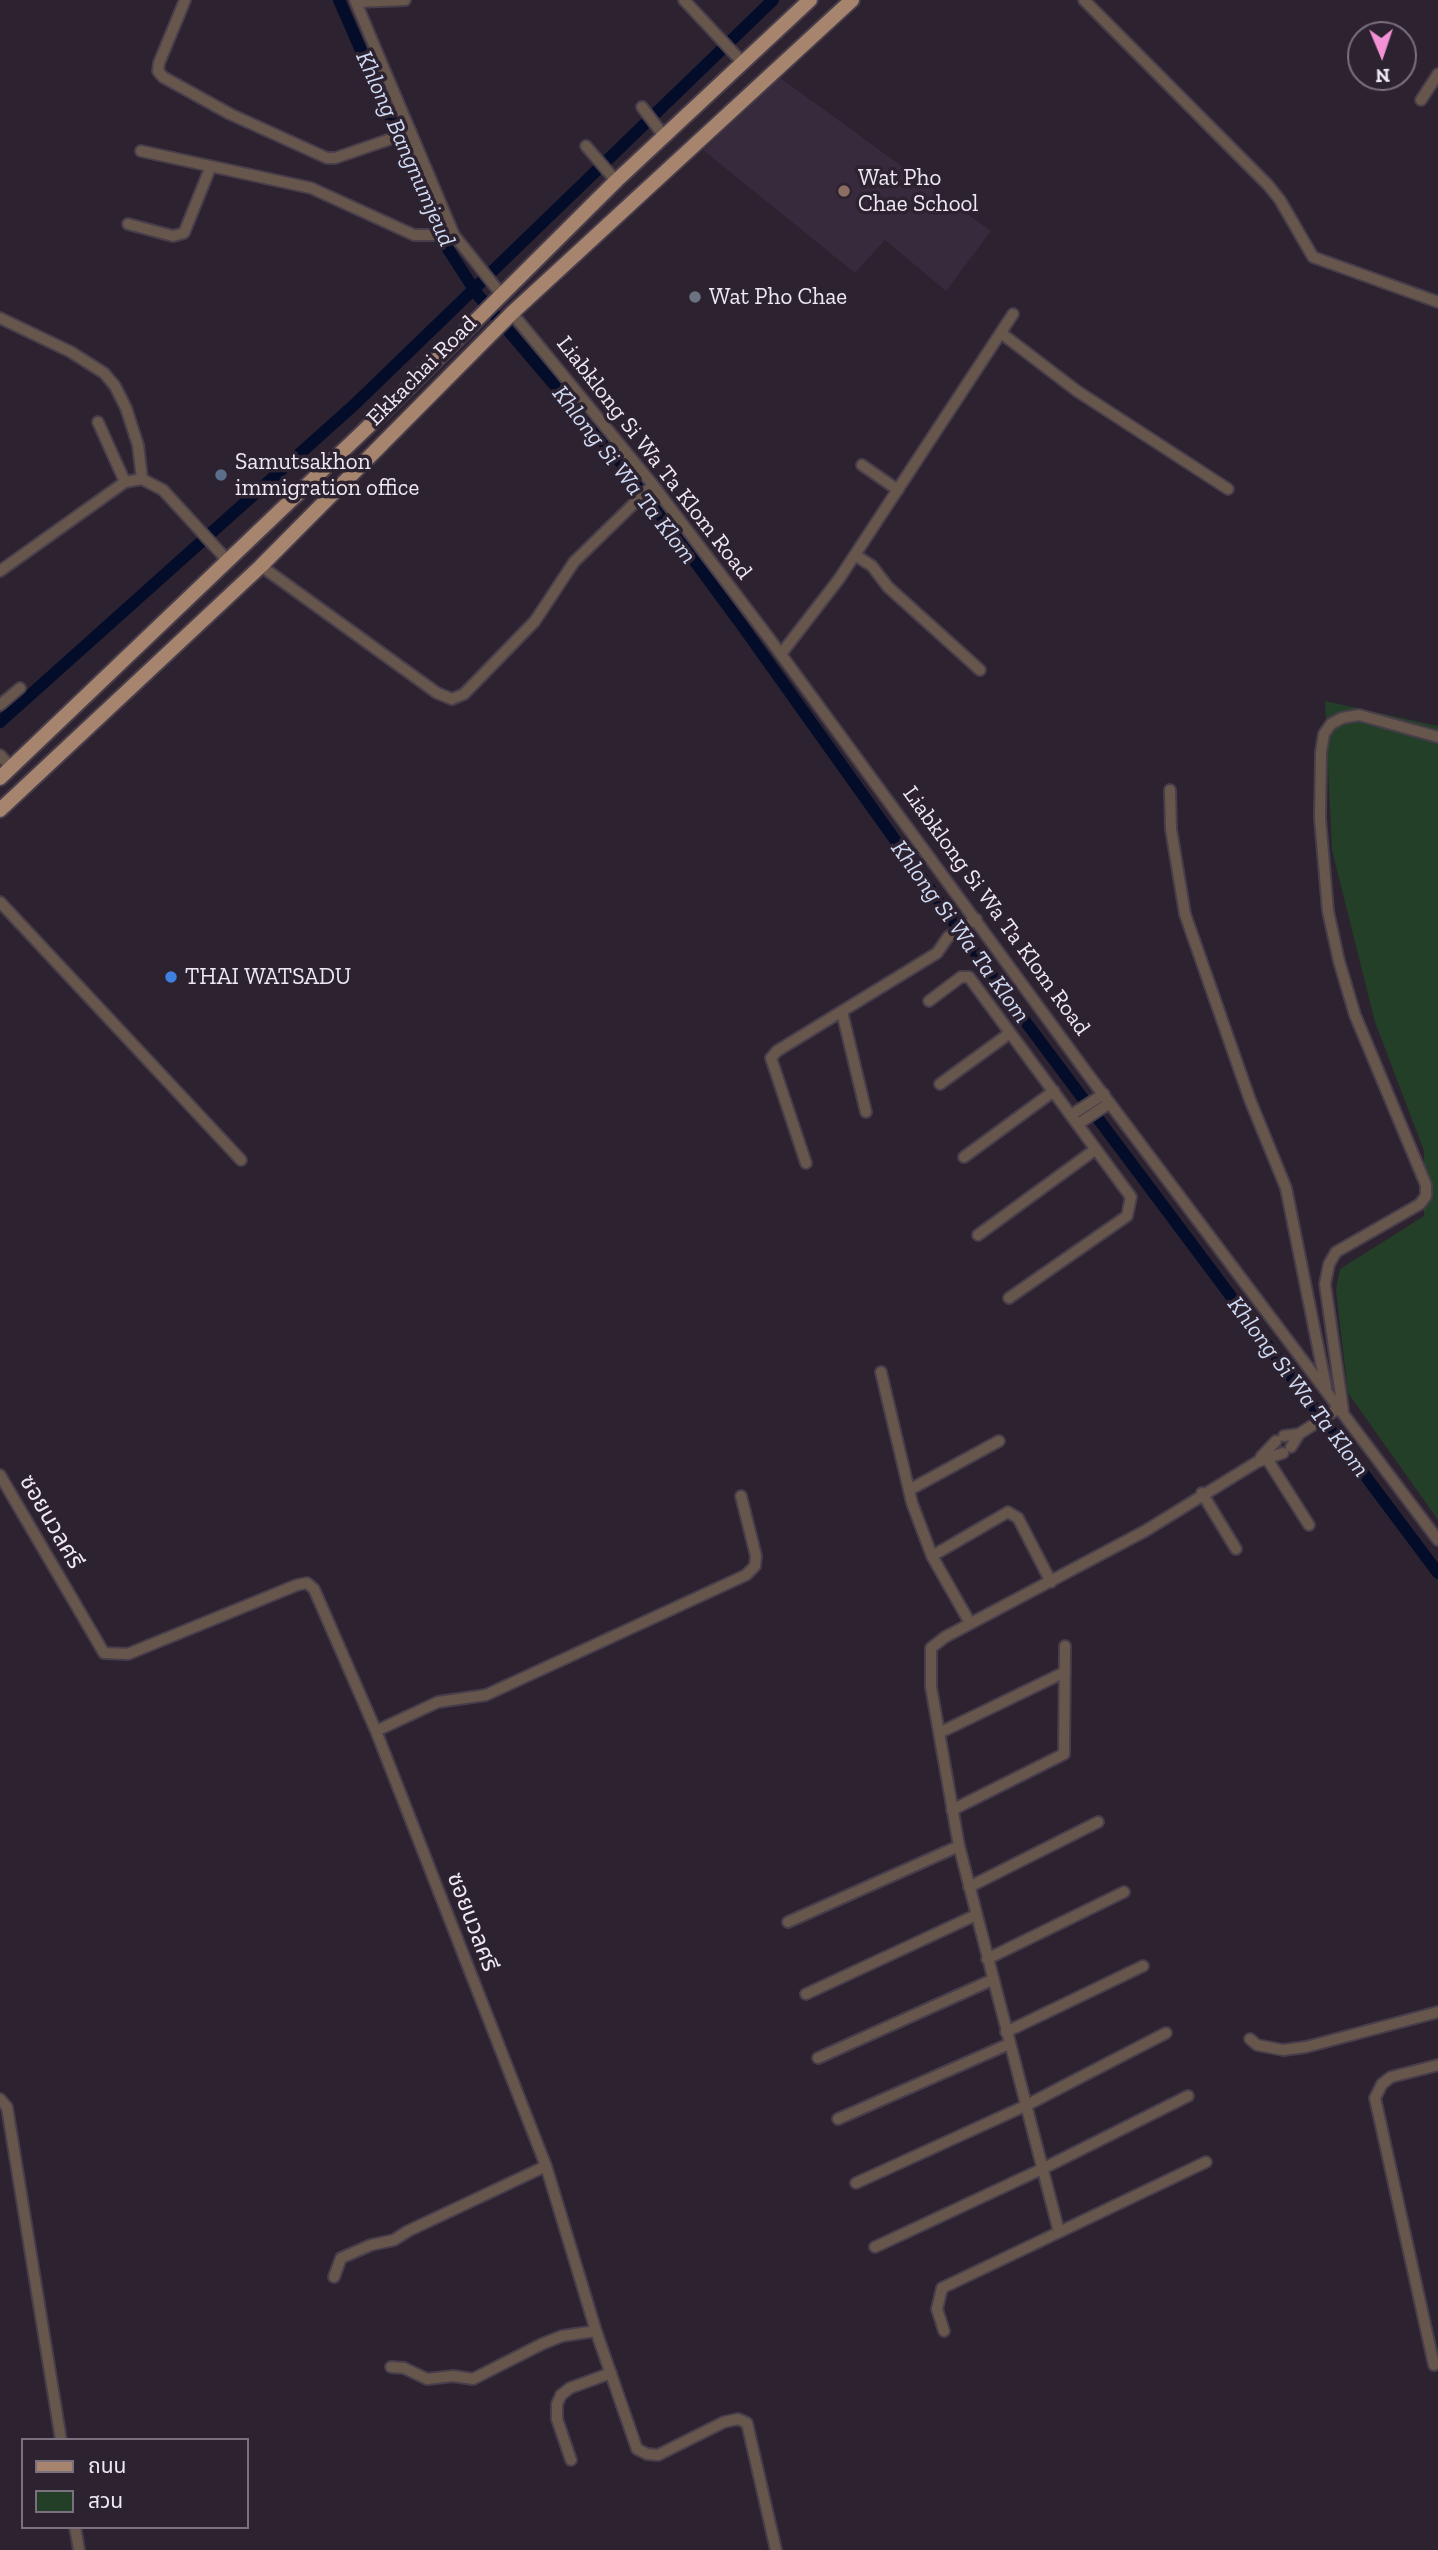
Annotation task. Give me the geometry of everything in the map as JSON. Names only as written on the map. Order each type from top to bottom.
[{"type":"main road","name":"Ekkachai Road","points":[[0,778],[224,557],[466,330],[497,295],[616,181],[810,0]]},
{"type":"main road","name":"Ekkachai Road","points":[[0,810],[74,744],[261,566],[510,315],[852,0]]},
{"type":"main road","points":[[57,724],[74,744]]},
{"type":"street","points":[[185,0],[159,63],[158,71],[163,77],[230,114],[327,158],[335,158],[408,133]]},
{"type":"street","points":[[405,0],[356,1],[450,236],[485,275],[497,295]]},
{"type":"street","points":[[684,0],[743,63]]},
{"type":"street","points":[[1084,0],[1268,185],[1313,257],[1438,302]]},
{"type":"street","points":[[1421,100],[1438,74]]},
{"type":"street","points":[[643,109],[664,136]]},
{"type":"street","points":[[586,146],[616,181]]},
{"type":"street","points":[[141,151],[311,188],[414,235],[450,236]]},
{"type":"street","points":[[128,224],[173,236],[184,233],[211,166]]},
{"type":"street","points":[[781,654],[855,555],[1013,314]]},
{"type":"street","name":"Liabklong Si Wa Ta Klom Road","points":[[510,315],[781,654],[971,923],[1103,1101],[1438,1540]]},
{"type":"street","points":[[0,318],[71,352],[104,373],[115,386],[126,408],[138,445],[142,478]]},
{"type":"street","points":[[1000,333],[1077,391],[1228,489]]},
{"type":"street","points":[[98,422],[125,482]]},
{"type":"street","points":[[862,465],[898,490]]},
{"type":"street","points":[[0,571],[125,482],[142,478],[163,490],[224,557]]},
{"type":"street","points":[[261,566],[437,693],[452,699],[464,694],[535,621],[574,562],[650,488]]},
{"type":"street","points":[[855,555],[872,566],[888,587],[980,670]]},
{"type":"street","points":[[0,705],[20,688]]},
{"type":"street","points":[[1262,1458],[1280,1439],[1299,1434],[1341,1410],[1325,1284],[1329,1264],[1336,1252],[1420,1204],[1426,1196],[1426,1185],[1355,1015],[1339,961],[1328,911],[1320,818],[1321,752],[1324,734],[1331,724],[1342,718],[1359,715],[1438,737]]},
{"type":"street","points":[[0,755],[11,767]]},
{"type":"street","points":[[1170,790],[1171,829],[1185,914],[1240,1075],[1286,1188],[1328,1393]]},
{"type":"street","points":[[0,902],[241,1160]]},
{"type":"street","points":[[806,1163],[771,1058],[777,1051],[937,953],[948,937],[971,923]]},
{"type":"street","points":[[929,1002],[961,977],[969,977],[1054,1091],[1079,1116],[1096,1149],[1131,1197],[1127,1216],[1009,1298]]},
{"type":"street","points":[[842,1012],[866,1112]]},
{"type":"street","points":[[940,1084],[1010,1033]]},
{"type":"street","points":[[964,1157],[1054,1091]]},
{"type":"street","points":[[1079,1116],[1103,1101]]},
{"type":"street","points":[[978,1235],[1096,1149]]},
{"type":"street","points":[[881,1372],[909,1490],[932,1556],[970,1623]]},
{"type":"street","points":[[1059,2232],[959,1846],[931,1687],[932,1648],[944,1636],[1145,1531],[1262,1458],[1287,1450],[1299,1434]]},
{"type":"street","points":[[909,1490],[999,1441]]},
{"type":"street","points":[[1262,1458],[1308,1525]]},
{"type":"street","name":"ซอยนวลศรี","points":[[0,1475],[104,1653],[128,1654],[297,1585],[307,1583],[314,1589],[376,1731],[546,2166],[596,2331],[637,2449],[658,2455],[724,2422],[738,2419],[747,2423],[776,2550]]},
{"type":"street","points":[[1202,1493],[1236,1549]]},
{"type":"street","points":[[376,1731],[439,1702],[486,1695],[746,1575],[755,1566],[756,1556],[741,1496]]},
{"type":"street","points":[[932,1556],[1008,1512],[1018,1518],[1051,1582]]},
{"type":"street","points":[[953,1811],[1064,1754],[1065,1646]]},
{"type":"street","points":[[939,1732],[1065,1672]]},
{"type":"street","points":[[969,1887],[1098,1822]]},
{"type":"street","points":[[788,1922],[959,1846]]},
{"type":"street","points":[[987,1959],[1124,1892]]},
{"type":"street","points":[[806,1994],[975,1915]]},
{"type":"street","points":[[1006,2032],[1143,1966]]},
{"type":"street","points":[[818,2058],[992,1980]]},
{"type":"street","points":[[1250,2039],[1257,2045],[1283,2050],[1306,2048],[1438,2012]]},
{"type":"street","points":[[856,2183],[1026,2106],[1166,2033]]},
{"type":"street","points":[[838,2119],[1009,2044]]},
{"type":"street","points":[[1434,2365],[1375,2098],[1382,2084],[1391,2077],[1438,2064]]},
{"type":"street","points":[[875,2247],[1042,2169],[1188,2096]]},
{"type":"street","points":[[0,2099],[7,2106],[61,2438]]},
{"type":"street","points":[[944,2331],[937,2309],[942,2288],[1206,2162]]},
{"type":"street","points":[[334,2277],[341,2258],[371,2245],[394,2240],[546,2166]]},
{"type":"street","points":[[391,2367],[404,2368],[427,2379],[453,2376],[473,2379],[562,2336],[596,2331]]},
{"type":"street","points":[[571,2460],[557,2419],[557,2404],[561,2395],[570,2388],[611,2373]]},
{"type":"street","points":[[75,2529],[79,2550]]},
{"type":"shaded area","name":"Wat Pho Chae School","points":[[779,77],[991,231],[946,291],[885,240],[855,273],[703,150]]},
{"type":"green space","points":[[1325,701],[1438,726],[1438,1520],[1348,1393],[1336,1290],[1340,1269],[1424,1216],[1424,1151],[1375,1022],[1332,850]]},
{"type":"waterway","name":"Khlong Si Wa Ta Klom","points":[[339,0],[448,249],[477,294],[628,471],[741,624],[1010,1001],[1438,1573]]},
{"type":"waterway","points":[[0,722],[354,405],[773,0]]},
{"type":"place","name":"Wat Pho Chae School","points":[[844,191]]},
{"type":"place","name":"Wat Pho Chae","points":[[695,297]]},
{"type":"place","name":"Samutsakhon immigration office","points":[[221,475]]},
{"type":"place","name":"THAI WATSADU","points":[[171,977]]},
{"type":"water label","name":"Khlong Bangnumjeud","points":[[405,149]]}]
